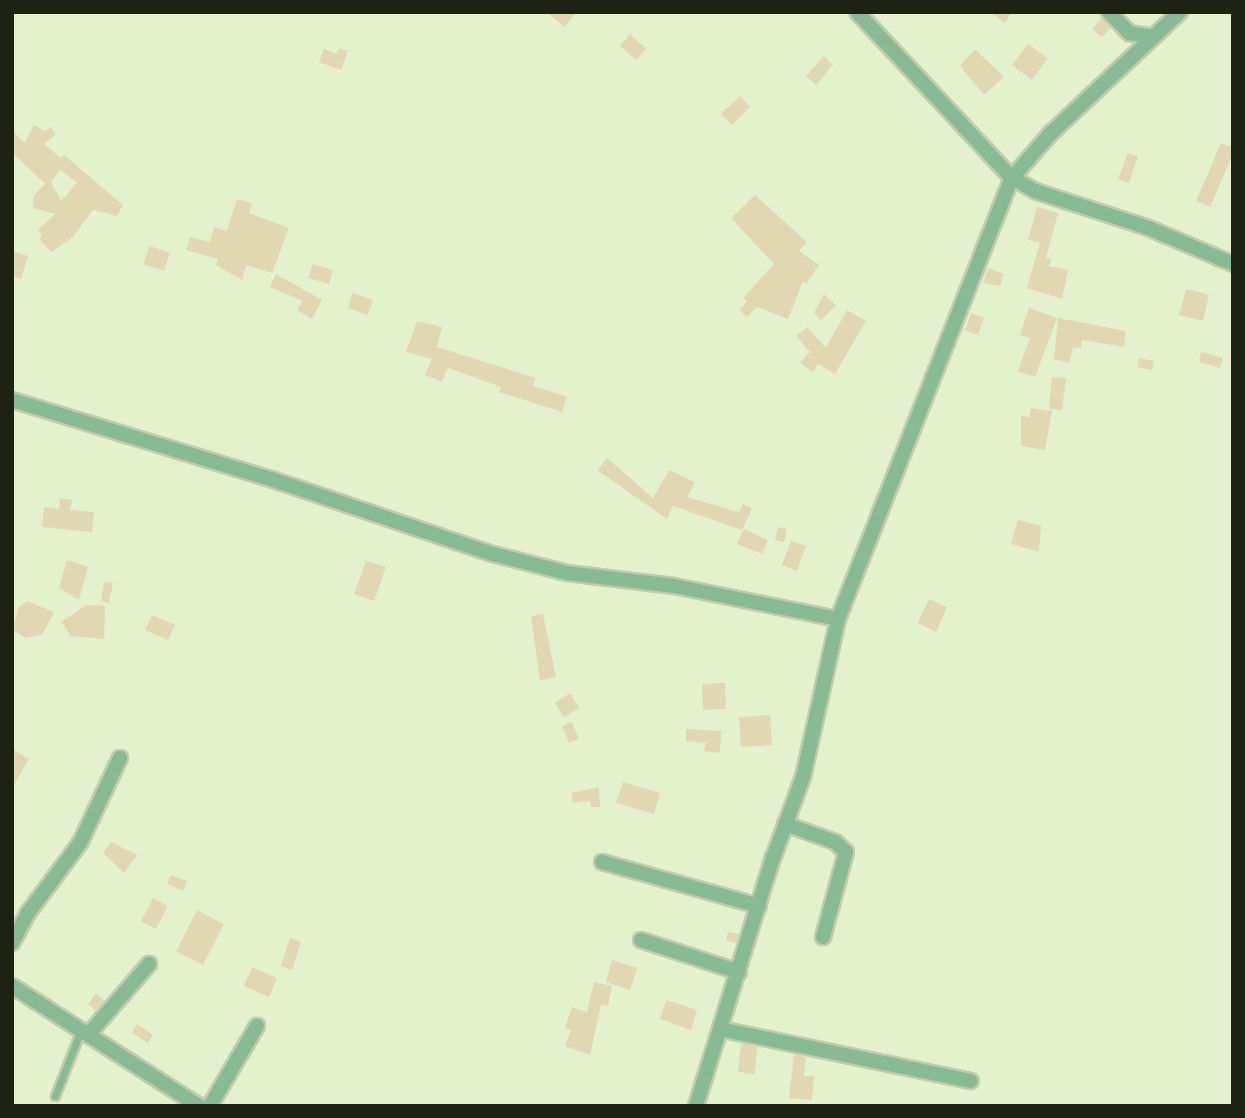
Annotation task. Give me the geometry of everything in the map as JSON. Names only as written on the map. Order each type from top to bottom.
[{"type":"street","points":[[857,12],[1012,178],[1035,191],[1146,227],[1233,264]]},
{"type":"street","points":[[1109,12],[1129,33],[1153,37]]},
{"type":"street","points":[[696,1106],[758,906],[803,777],[838,620],[1012,178],[1051,133],[1180,12]]},
{"type":"street","points":[[12,400],[271,479],[493,554],[567,573],[674,586],[838,620]]},
{"type":"street","points":[[12,943],[28,914],[80,843],[120,758]]},
{"type":"street","points":[[785,824],[835,842],[846,852],[823,937]]},
{"type":"street","points":[[602,862],[758,906]]},
{"type":"street","points":[[642,940],[739,972]]},
{"type":"street","points":[[84,1032],[149,964]]},
{"type":"street","points":[[12,986],[199,1106]]},
{"type":"street","points":[[211,1106],[257,1026]]},
{"type":"street","points":[[720,1029],[971,1081]]},
{"type":"lane","points":[[55,1096],[84,1032]]},
{"type":"building","points":[[546,12],[576,12],[565,27]]},
{"type":"building","points":[[990,12],[1012,12],[1005,23]]},
{"type":"building","points":[[1102,18],[1111,28],[1102,37],[1092,29]]},
{"type":"building","points":[[630,34],[646,49],[636,60],[620,46]]},
{"type":"building","points":[[1028,44],[1048,58],[1032,80],[1012,65]]},
{"type":"building","points":[[339,48],[348,51],[341,70],[319,62],[324,49],[337,54]]},
{"type":"building","points":[[975,49],[1004,77],[984,95],[960,66]]},
{"type":"building","points":[[824,56],[833,65],[816,85],[806,76]]},
{"type":"building","points":[[740,96],[750,107],[732,125],[721,114]]},
{"type":"building","points":[[34,125],[45,131],[50,127],[56,134],[44,144],[61,158],[64,155],[123,205],[117,216],[93,210],[71,239],[51,252],[39,239],[42,235],[38,230],[55,214],[33,208],[34,195],[45,184],[12,152],[12,131],[25,143]],"holes":[[[61,170],[77,183],[61,201],[51,181]]]},
{"type":"building","points":[[1221,143],[1233,148],[1233,154],[1210,207],[1196,201]]},
{"type":"building","points":[[1128,153],[1138,156],[1129,183],[1118,179]]},
{"type":"building","points":[[755,195],[807,242],[799,251],[819,265],[806,284],[803,281],[788,319],[757,307],[747,317],[739,310],[747,301],[743,298],[774,264],[731,218]]},
{"type":"building","points":[[237,199],[252,203],[249,213],[289,228],[272,273],[246,265],[242,280],[216,265],[218,259],[186,250],[190,237],[210,242],[214,227],[227,231]]},
{"type":"building","points":[[1037,207],[1058,213],[1046,258],[1051,259],[1049,266],[1068,270],[1062,299],[1027,288],[1040,243],[1028,240]]},
{"type":"building","points":[[150,246],[170,253],[164,271],[143,264]]},
{"type":"building","points":[[12,251],[28,256],[21,279],[12,276]]},
{"type":"building","points":[[313,264],[333,270],[329,284],[308,278]]},
{"type":"building","points":[[988,268],[1004,274],[1000,286],[983,283]]},
{"type":"building","points":[[276,274],[322,300],[312,319],[297,310],[303,301],[270,287]]},
{"type":"building","points":[[1186,289],[1209,295],[1203,321],[1179,315]]},
{"type":"building","points":[[352,293],[373,300],[368,315],[348,308]]},
{"type":"building","points":[[824,294],[836,305],[821,320],[814,313]]},
{"type":"building","points":[[1029,308],[1057,318],[1035,377],[1018,371],[1030,338],[1020,335]]},
{"type":"building","points":[[847,310],[866,321],[835,374],[818,364],[813,372],[800,362],[810,352],[796,336],[807,327],[826,348]]},
{"type":"building","points":[[971,313],[984,318],[978,335],[965,330]]},
{"type":"building","points":[[1058,318],[1126,331],[1124,347],[1082,340],[1081,348],[1073,348],[1069,363],[1054,359]]},
{"type":"building","points":[[417,321],[442,327],[437,347],[536,378],[533,386],[567,397],[562,412],[499,392],[501,387],[448,368],[442,382],[425,375],[432,359],[406,352]]},
{"type":"building","points":[[1201,352],[1223,358],[1220,368],[1199,362]]},
{"type":"building","points":[[1139,358],[1154,361],[1152,370],[1137,367]]},
{"type":"building","points":[[1052,377],[1066,378],[1062,410],[1049,409]]},
{"type":"building","points":[[1031,408],[1052,411],[1045,450],[1021,446],[1021,416],[1029,417]]},
{"type":"building","points":[[607,458],[653,498],[669,470],[695,482],[687,497],[739,512],[743,504],[752,508],[742,530],[673,506],[667,519],[597,470]]},
{"type":"building","points":[[60,498],[72,500],[70,510],[94,512],[92,532],[42,527],[44,507],[59,509]]},
{"type":"building","points":[[1018,520],[1041,526],[1039,552],[1011,544]]},
{"type":"building","points":[[778,527],[787,529],[784,542],[775,540]]},
{"type":"building","points":[[744,529],[768,540],[762,554],[737,544]]},
{"type":"building","points":[[791,541],[806,546],[797,571],[782,565]]},
{"type":"building","points":[[67,560],[88,567],[79,600],[59,588]]},
{"type":"building","points":[[366,561],[386,567],[374,601],[354,594]]},
{"type":"building","points":[[104,582],[113,583],[109,603],[101,601]]},
{"type":"building","points":[[929,599],[947,607],[936,632],[918,623]]},
{"type":"building","points":[[27,601],[54,612],[42,635],[25,638],[13,630],[18,608]]},
{"type":"building","points":[[86,605],[105,606],[104,639],[71,636],[61,622]]},
{"type":"building","points":[[543,614],[556,677],[540,680],[531,616]]},
{"type":"building","points":[[152,615],[175,625],[168,640],[145,630]]},
{"type":"building","points":[[725,683],[726,709],[703,710],[702,684]]},
{"type":"building","points":[[570,693],[579,708],[564,717],[555,703]]},
{"type":"building","points":[[770,715],[772,745],[741,747],[739,717]]},
{"type":"building","points":[[572,722],[579,739],[569,743],[562,726]]},
{"type":"building","points":[[686,729],[721,731],[720,753],[704,751],[706,743],[686,741]]},
{"type":"building","points":[[12,749],[29,759],[12,788]]},
{"type":"building","points":[[623,782],[660,793],[654,814],[616,803]]},
{"type":"building","points":[[599,787],[600,807],[591,807],[590,801],[572,802],[572,793]]},
{"type":"building","points":[[111,842],[137,855],[124,873],[103,853]]},
{"type":"building","points":[[171,875],[187,881],[183,891],[167,884]]},
{"type":"building","points":[[153,898],[168,906],[156,929],[141,921]]},
{"type":"building","points":[[197,910],[224,924],[203,965],[176,951]]},
{"type":"building","points":[[728,932],[739,934],[737,943],[726,941]]},
{"type":"building","points":[[290,938],[301,942],[292,970],[281,966]]},
{"type":"building","points":[[612,960],[637,968],[630,990],[606,982]]},
{"type":"building","points":[[252,967],[277,978],[269,997],[244,986]]},
{"type":"building","points":[[594,982],[612,986],[608,1006],[601,1005],[590,1055],[565,1046],[571,1030],[565,1028],[572,1007],[587,1012]]},
{"type":"building","points":[[96,994],[105,1001],[96,1010],[88,1004]]},
{"type":"building","points":[[666,1000],[697,1010],[691,1030],[660,1019]]},
{"type":"building","points":[[137,1024],[153,1035],[148,1043],[132,1033]]},
{"type":"building","points":[[741,1043],[757,1047],[755,1074],[738,1072]]},
{"type":"building","points":[[794,1054],[806,1057],[804,1076],[814,1076],[812,1100],[789,1098]]}]
